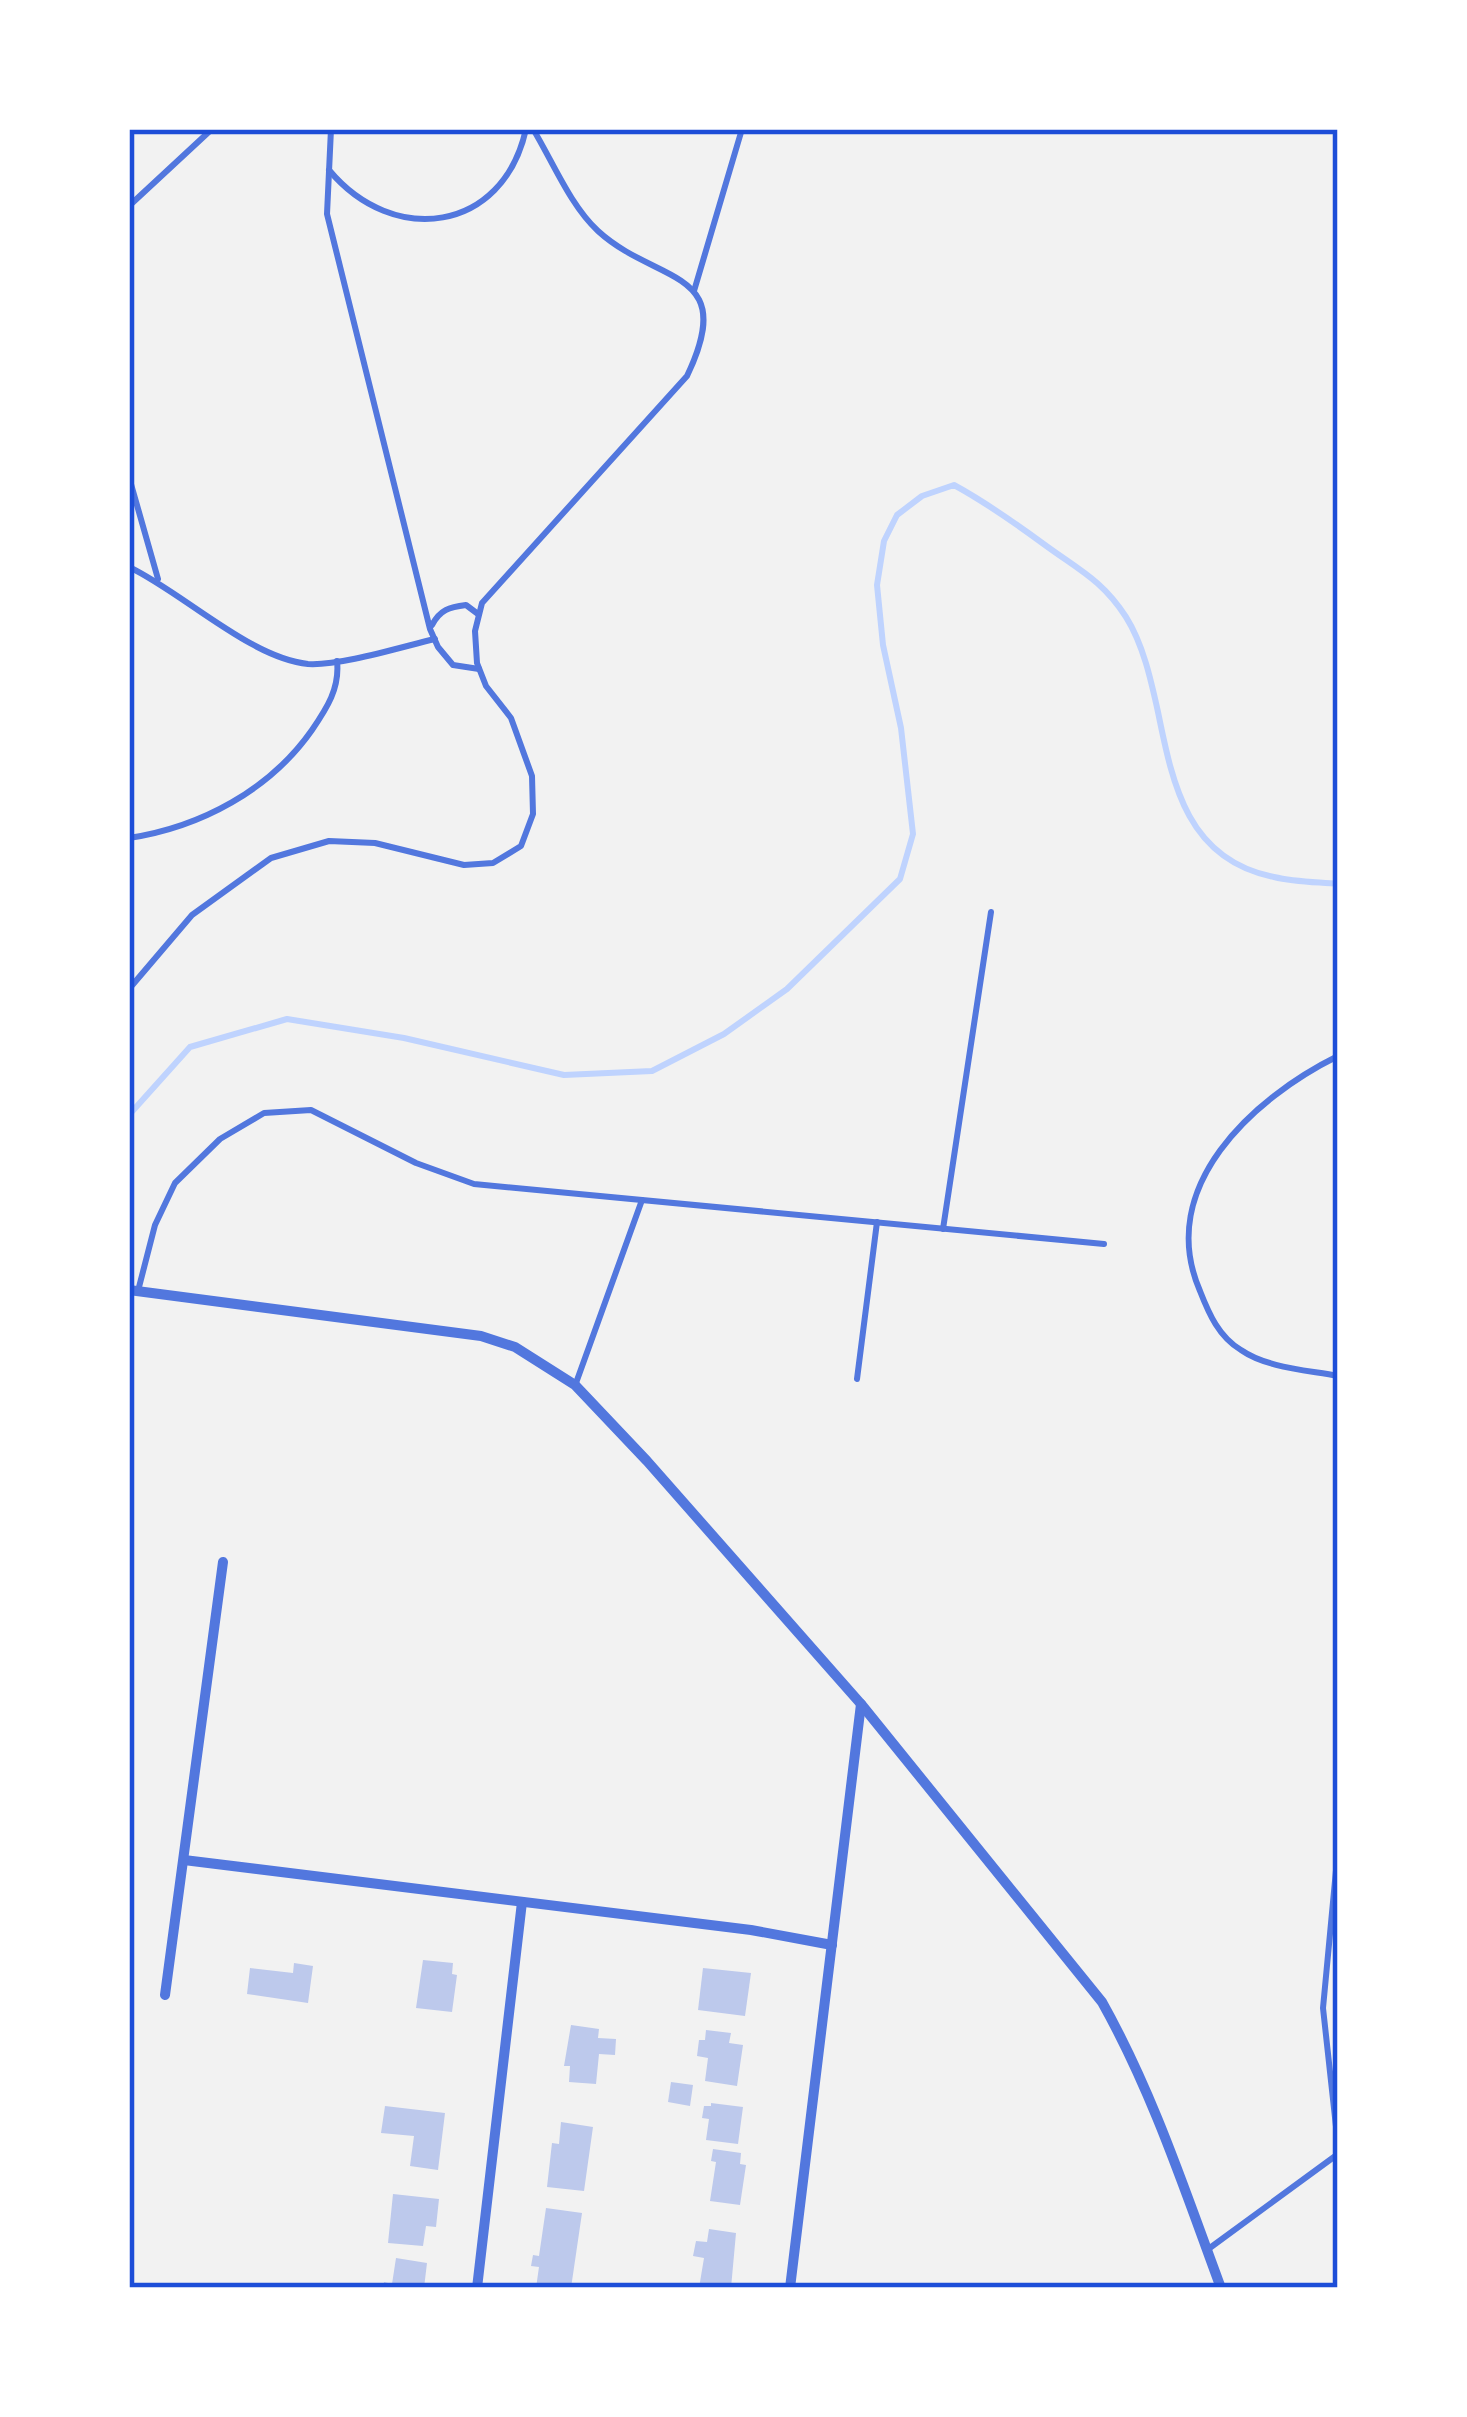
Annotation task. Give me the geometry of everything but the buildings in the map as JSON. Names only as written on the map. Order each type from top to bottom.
[{"type":"street","points":[[134,1290],[482,1336],[515,1347],[575,1385],[860,1704],[1102,2002],[1130,2052],[1221,2288]]},
{"type":"street","points":[[165,1995],[223,1562]]},
{"type":"street","points":[[790,2288],[860,1704]]},
{"type":"street","points":[[184,1861],[751,1930],[832,1945]]},
{"type":"street","points":[[477,2288],[522,1902]]},
{"type":"lane","points":[[129,206],[212,129]]},
{"type":"lane","points":[[332,129],[326,167],[327,214],[430,628],[454,665],[479,669]]},
{"type":"lane","points":[[326,167],[348,193],[379,209],[414,220],[452,218],[484,201],[506,178],[530,129]]},
{"type":"lane","points":[[129,988],[192,914],[272,858],[329,841],[375,843],[464,865],[493,863],[520,846],[533,814],[532,776],[511,718],[479,669],[475,631],[482,604],[687,376],[704,340],[700,298],[593,227],[530,129]]},
{"type":"lane","points":[[694,291],[742,129]]},
{"type":"lane","points":[[129,477],[159,583]]},
{"type":"lane","points":[[129,567],[275,654],[305,664],[435,639]]},
{"type":"lane","points":[[430,628],[442,610],[455,606],[475,609],[479,616]]},
{"type":"lane","points":[[129,838],[165,832],[226,806],[264,781],[297,751],[323,714],[334,693],[337,661]]},
{"type":"lane","points":[[943,1228],[992,912]]},
{"type":"lane","points":[[1338,1056],[1292,1079],[1236,1129],[1210,1164],[1195,1197],[1187,1241],[1197,1286],[1217,1330],[1242,1352],[1286,1367],[1338,1376]]},
{"type":"lane","points":[[134,1290],[155,1225],[175,1183],[220,1139],[263,1113],[310,1110],[416,1163],[474,1184],[1104,1244]]},
{"type":"lane","points":[[575,1385],[642,1200]]},
{"type":"lane","points":[[857,1379],[877,1222]]},
{"type":"lane","points":[[1207,2250],[1338,2150],[1323,2008],[1338,1849]]},
{"type":"waterway","points":[[129,1115],[190,1047],[287,1019],[404,1038],[564,1075],[652,1071],[724,1034],[787,989],[900,879],[913,834],[877,585],[884,541],[897,515],[922,496],[954,485],[1079,569],[1117,604],[1146,663],[1179,792],[1203,837],[1245,868],[1282,879],[1338,884]]}]
